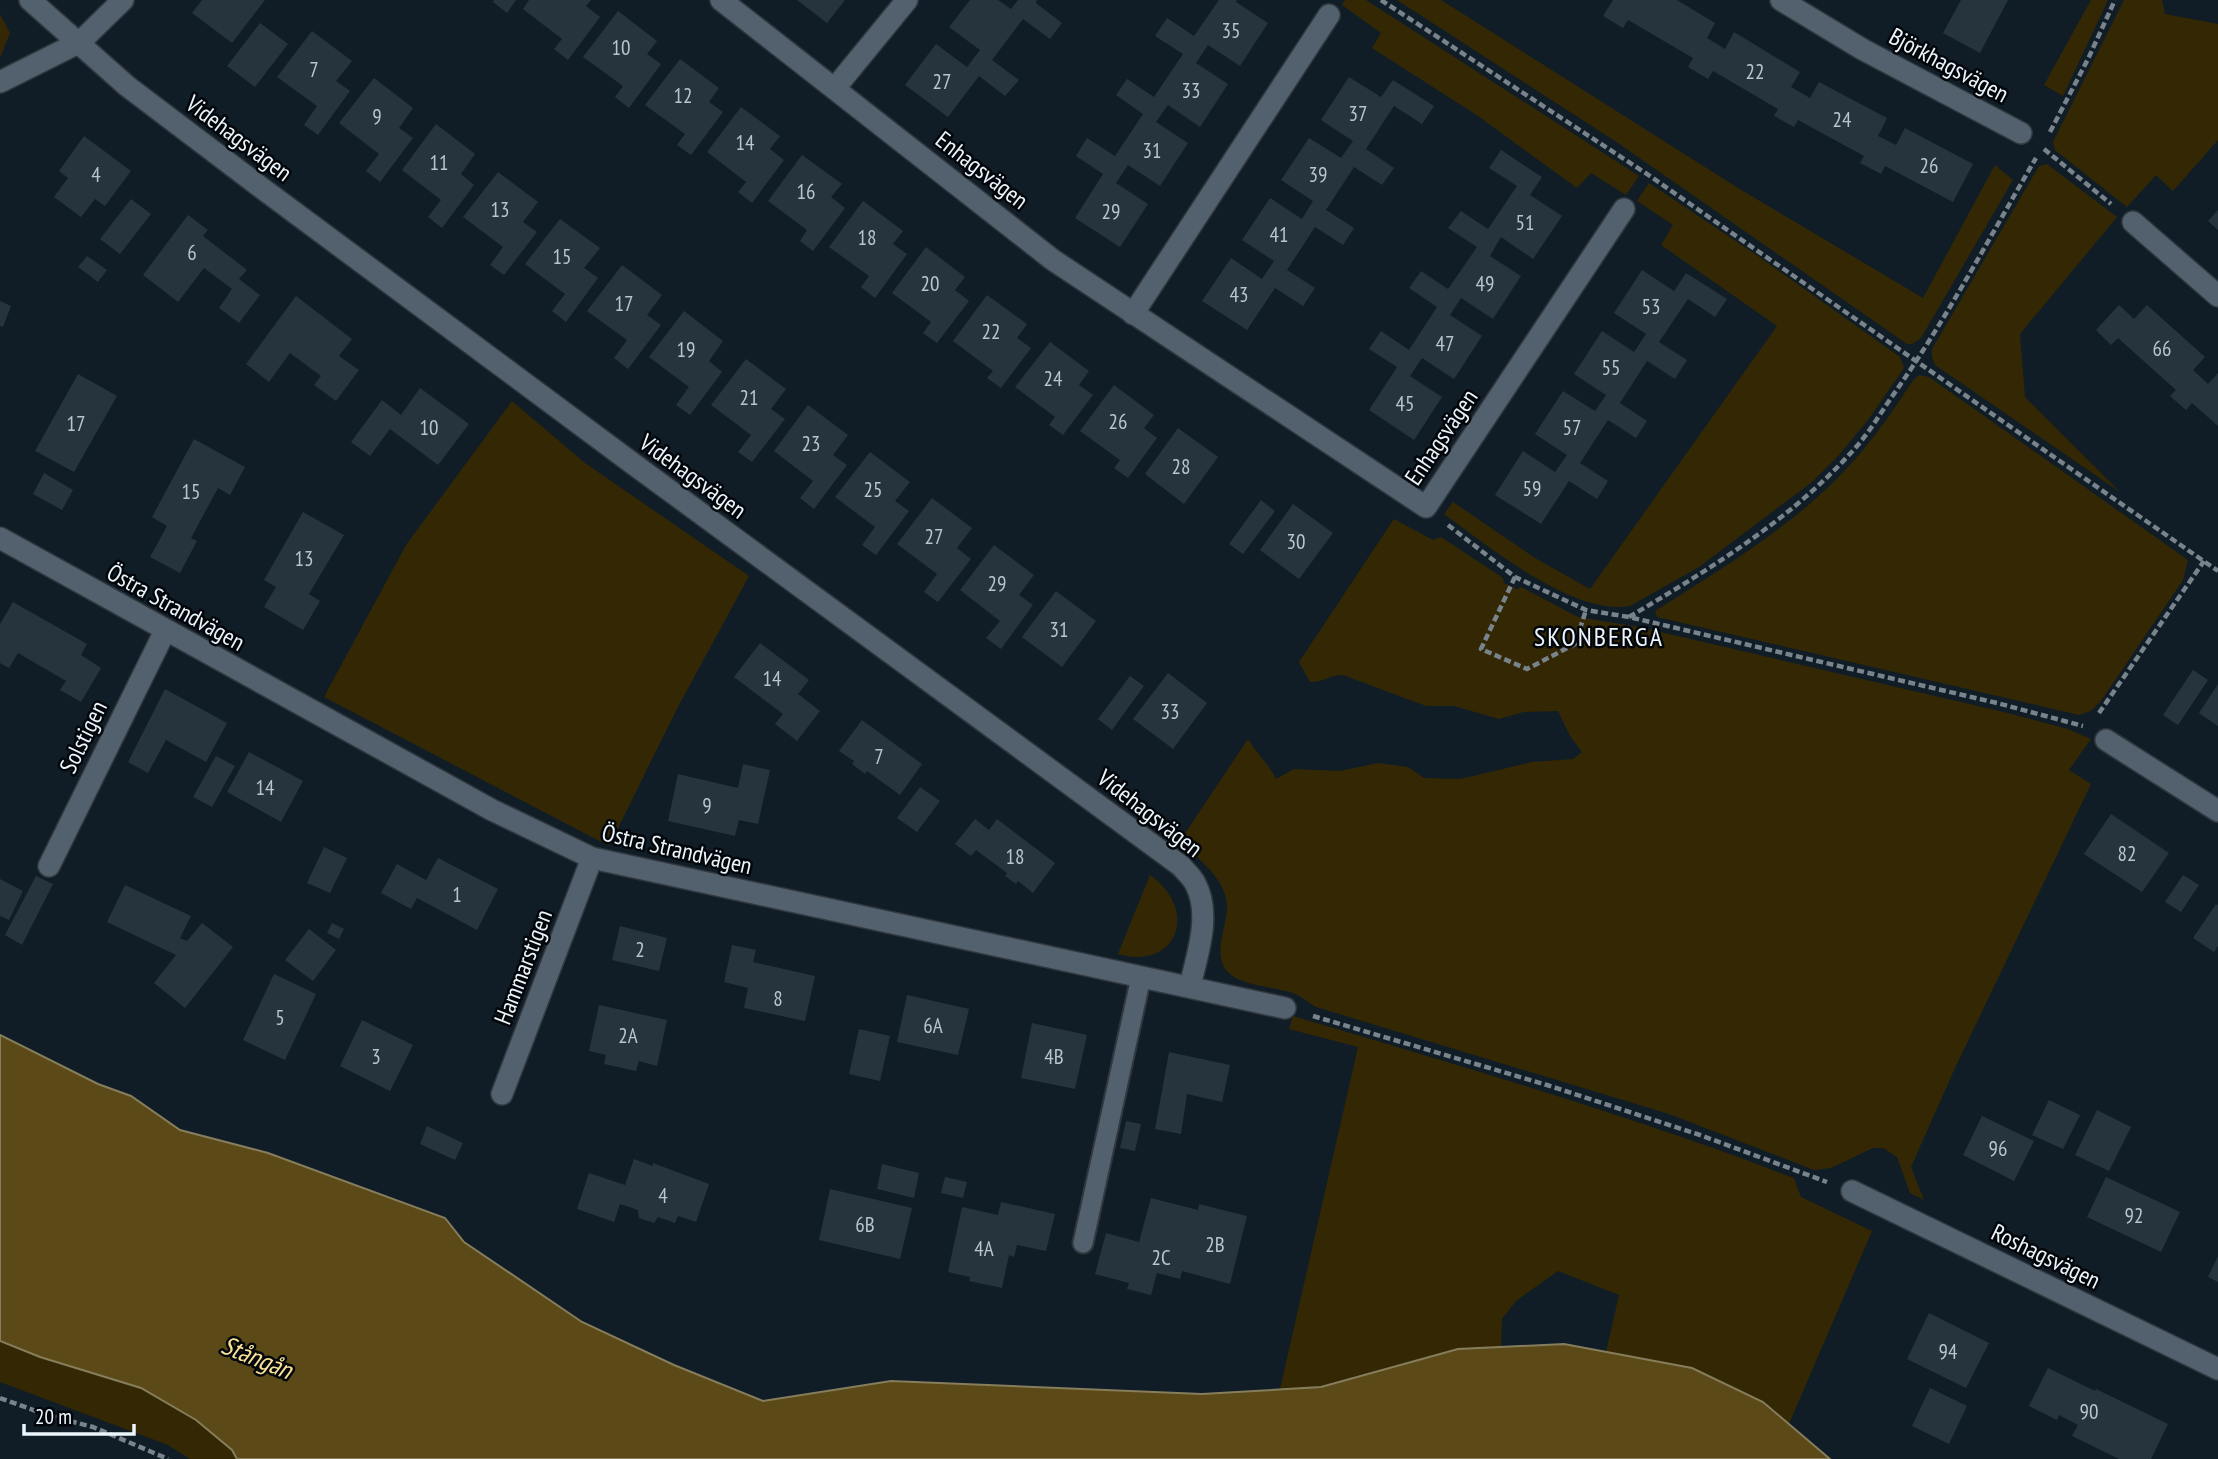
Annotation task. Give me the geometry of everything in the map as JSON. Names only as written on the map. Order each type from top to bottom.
[{"type":"street","name":"Videhagsvägen","points":[[30,0],[127,86],[259,186],[1181,866],[1195,883],[1202,900],[1203,921],[1190,986]]},
{"type":"street","points":[[0,82],[80,42],[123,0]]},
{"type":"street","name":"Enhagsvägen","points":[[721,0],[1053,260],[1426,507],[1624,209]]},
{"type":"street","points":[[835,89],[907,0]]},
{"type":"street","name":"Björkhagsvägen","points":[[1781,0],[1862,48],[2021,133]]},
{"type":"street","points":[[1133,314],[1329,15]]},
{"type":"street","points":[[2133,222],[2218,296]]},
{"type":"street","name":"Östra Strandvägen","points":[[0,538],[492,810],[592,858],[1285,1008]]},
{"type":"street","name":"Solstigen","points":[[50,866],[164,631]]},
{"type":"street","points":[[2097,734],[2218,811]]},
{"type":"street","name":"Hammarstigen","points":[[502,1094],[592,858]]},
{"type":"street","name":"Roshagsvägen","points":[[1852,1191],[2218,1369]]},
{"type":"lane","points":[[1083,1242],[1141,976]]},
{"type":"path","points":[[1381,0],[1647,174],[2218,571]]},
{"type":"path","points":[[1629,617],[1703,573],[1761,532],[1812,490],[1858,445],[1918,361],[2042,148],[2115,0]]},
{"type":"path","points":[[2042,148],[2133,222]]},
{"type":"path","points":[[1426,507],[1515,577],[1586,610],[1629,617],[1997,703],[2097,734]]},
{"type":"path","points":[[2096,717],[2204,561]]},
{"type":"path","points":[[1515,577],[1481,649],[1528,669],[1575,645],[1586,610]]},
{"type":"path","points":[[1285,1008],[1636,1114],[1713,1139],[1852,1191]]},
{"type":"path","points":[[0,1398],[50,1416],[93,1427],[167,1459]]},
{"type":"shaded area","points":[[1345,0],[1366,0],[1639,176],[1626,195],[1591,173],[1577,188],[1478,116],[1372,48],[1381,33],[1342,5]]},
{"type":"shaded area","points":[[1397,0],[1441,0],[1738,188],[1923,298],[1995,165],[2013,180],[1921,338],[1907,344],[1615,141]]},
{"type":"shaded area","points":[[2091,0],[2108,0],[2063,96],[2044,85]]},
{"type":"shaded area","points":[[2124,0],[2162,0],[2165,14],[2218,24],[2218,140],[2173,191],[2156,175],[2127,207],[2055,150],[2053,142]]},
{"type":"shaded area","points":[[0,14],[10,33],[0,58]]},
{"type":"shaded area","points":[[2047,164],[2117,217],[2020,334],[2025,397],[2120,492],[1935,365],[1932,357],[1932,349],[2039,166]]},
{"type":"shaded area","points":[[1649,183],[1758,256],[1900,357],[1904,368],[1868,420],[1812,482],[1699,567],[1630,606],[1607,606],[1558,590],[1532,576],[1444,514],[1453,502],[1535,558],[1590,589],[1777,326],[1661,245],[1673,225],[1637,201]]},
{"type":"shaded area","points":[[1919,375],[1929,377],[2188,560],[2183,580],[2101,701],[2091,711],[2079,715],[1657,617],[1655,611],[1762,541],[1836,480],[1865,448]]},
{"type":"shaded area","points":[[512,401],[585,463],[749,576],[679,705],[609,846],[324,697],[406,545]]},
{"type":"shaded area","points":[[1394,519],[1433,540],[1441,537],[1503,578],[1504,583],[1517,589],[1521,587],[1578,617],[1639,627],[2008,713],[2068,729],[2091,739],[2069,770],[2091,784],[1955,1068],[1911,1167],[1924,1200],[1910,1193],[1897,1157],[1883,1148],[1873,1148],[1831,1168],[1814,1170],[1669,1114],[1316,1007],[1293,993],[1237,979],[1225,968],[1220,951],[1227,914],[1225,895],[1210,869],[1180,841],[1248,739],[1276,779],[1294,769],[1340,771],[1378,763],[1408,767],[1424,778],[1460,779],[1532,762],[1573,759],[1582,752],[1570,736],[1558,711],[1524,712],[1499,719],[1454,706],[1426,706],[1343,675],[1310,682],[1299,662]]},
{"type":"shaded area","points":[[1150,875],[1165,889],[1174,904],[1177,919],[1175,934],[1167,945],[1155,954],[1139,957],[1118,954]]},
{"type":"shaded area","points":[[1293,1016],[1545,1092],[1794,1178],[1801,1197],[1872,1231],[1789,1424],[1763,1402],[1692,1368],[1606,1352],[1619,1295],[1558,1271],[1516,1301],[1502,1319],[1501,1347],[1458,1349],[1321,1387],[1280,1389],[1358,1047],[1289,1029]]},
{"type":"shaded area","points":[[0,1341],[40,1357],[141,1388],[196,1420],[232,1450],[237,1459],[190,1459],[168,1445],[0,1382]]},
{"type":"water","name":"Stångån","points":[[0,1035],[98,1084],[131,1096],[180,1130],[268,1153],[445,1218],[464,1242],[582,1322],[674,1365],[763,1401],[891,1381],[1202,1394],[1321,1387],[1458,1349],[1564,1344],[1692,1368],[1763,1402],[1830,1459],[237,1459],[232,1450],[196,1420],[141,1388],[40,1357],[0,1341]]},
{"type":"building","points":[[202,0],[265,0],[232,43],[192,13]]},
{"type":"building","points":[[516,0],[507,13],[493,2]]},
{"type":"building","points":[[529,0],[591,0],[586,6],[600,17],[568,60],[554,49],[562,39],[523,9]]},
{"type":"building","points":[[797,0],[845,0],[827,23]]},
{"type":"building","points":[[970,0],[998,0],[1011,9],[1018,0],[1037,0],[1036,3],[1062,23],[1050,39],[1023,19],[992,60],[1019,80],[1005,96],[979,76],[948,117],[905,85],[936,44],[967,67],[980,50],[949,27]]},
{"type":"building","points":[[1219,0],[1237,0],[1236,2],[1268,23],[1240,66],[1208,45],[1196,63],[1228,84],[1200,127],[1168,105],[1156,122],[1188,143],[1160,186],[1128,165],[1116,183],[1148,204],[1120,247],[1075,218],[1103,174],[1076,156],[1087,138],[1115,156],[1143,114],[1116,95],[1127,79],[1154,97],[1183,54],[1155,36],[1167,18],[1194,36]]},
{"type":"building","points":[[1613,0],[1677,0],[1715,23],[1707,38],[1725,49],[1734,32],[1800,72],[1791,87],[1810,98],[1819,82],[1887,118],[1878,136],[1896,145],[1905,128],[1973,164],[1953,202],[1885,166],[1881,174],[1860,163],[1864,156],[1798,120],[1794,127],[1774,116],[1778,109],[1713,71],[1708,79],[1688,67],[1693,58],[1628,20],[1623,28],[1603,16]]},
{"type":"building","points":[[1961,0],[2008,0],[1980,53],[1943,33]]},
{"type":"building","points":[[618,11],[657,41],[647,54],[661,64],[629,108],[615,97],[623,86],[583,57]]},
{"type":"building","points":[[260,23],[288,44],[255,87],[227,66]]},
{"type":"building","points":[[312,31],[352,61],[336,81],[350,91],[318,135],[304,125],[317,106],[277,77]]},
{"type":"building","points":[[680,59],[719,88],[709,102],[723,112],[691,155],[677,145],[685,134],[645,105]]},
{"type":"building","points":[[1349,77],[1381,97],[1393,80],[1434,106],[1422,124],[1394,106],[1366,149],[1394,168],[1382,185],[1354,167],[1326,210],[1354,228],[1343,245],[1315,227],[1287,270],[1315,288],[1303,306],[1275,288],[1247,330],[1202,301],[1231,258],[1262,279],[1274,261],[1242,240],[1270,198],[1302,219],[1313,201],[1281,180],[1309,138],[1341,158],[1353,141],[1321,120]]},
{"type":"building","points":[[374,78],[413,108],[399,128],[413,138],[380,182],[366,171],[379,154],[339,123]]},
{"type":"building","points":[[741,107],[780,136],[770,149],[784,160],[752,203],[738,192],[746,182],[707,152]]},
{"type":"building","points":[[436,124],[475,154],[461,174],[474,185],[442,228],[428,217],[441,200],[402,170]]},
{"type":"building","points":[[84,136],[131,171],[105,206],[95,199],[81,217],[54,197],[68,178],[59,171]]},
{"type":"building","points":[[1501,150],[1542,177],[1530,195],[1562,216],[1533,259],[1501,237],[1490,256],[1521,276],[1493,319],[1461,298],[1450,315],[1482,336],[1454,379],[1422,358],[1410,376],[1442,397],[1414,440],[1369,410],[1397,367],[1369,349],[1381,331],[1409,350],[1437,307],[1409,288],[1421,271],[1448,289],[1477,247],[1448,228],[1461,211],[1488,229],[1517,186],[1489,168]]},
{"type":"building","points":[[802,155],[842,184],[831,197],[845,208],[813,251],[800,241],[807,230],[768,201]]},
{"type":"building","points":[[498,172],[538,202],[523,222],[537,232],[504,275],[490,265],[503,247],[463,217]]},
{"type":"building","points":[[131,199],[151,214],[120,254],[100,239]]},
{"type":"building","points":[[863,201],[903,231],[893,244],[907,254],[875,298],[861,287],[869,276],[829,247]]},
{"type":"building","points":[[2218,210],[2218,230],[2208,221]]},
{"type":"building","points":[[188,215],[208,230],[203,236],[247,270],[239,279],[260,295],[239,323],[219,308],[232,289],[204,268],[178,302],[143,275]]},
{"type":"building","points":[[560,219],[600,248],[584,268],[598,278],[566,322],[552,311],[565,294],[525,264]]},
{"type":"building","points":[[926,247],[965,277],[955,290],[969,301],[937,343],[923,333],[931,322],[892,293]]},
{"type":"building","points":[[87,256],[107,270],[98,282],[78,267]]},
{"type":"building","points":[[622,265],[662,295],[647,315],[661,325],[628,369],[614,358],[627,340],[587,311]]},
{"type":"building","points":[[1642,270],[1674,291],[1686,273],[1727,299],[1715,317],[1688,299],[1659,342],[1687,360],[1675,379],[1647,361],[1620,403],[1647,421],[1636,438],[1608,420],[1580,463],[1608,481],[1597,499],[1569,481],[1541,524],[1495,495],[1523,451],[1555,472],[1567,455],[1535,434],[1563,391],[1595,411],[1606,395],[1574,374],[1602,331],[1634,352],[1646,334],[1614,313]]},
{"type":"building","points":[[987,295],[1027,324],[1017,338],[1031,348],[1001,388],[987,378],[993,371],[953,341]]},
{"type":"building","points":[[296,296],[352,339],[339,356],[359,370],[336,401],[314,385],[321,376],[290,353],[269,382],[246,364]]},
{"type":"building","points":[[0,301],[11,306],[3,327],[0,326]]},
{"type":"building","points":[[2119,305],[2134,319],[2147,305],[2205,357],[2193,370],[2208,384],[2218,373],[2218,426],[2192,403],[2186,410],[2170,396],[2176,390],[2118,338],[2111,345],[2096,330]]},
{"type":"building","points":[[684,311],[723,341],[709,361],[722,372],[690,415],[676,405],[689,387],[649,357]]},
{"type":"building","points":[[1050,342],[1089,371],[1079,385],[1093,395],[1063,435],[1049,425],[1055,417],[1015,387]]},
{"type":"building","points":[[746,359],[786,389],[771,409],[785,419],[752,462],[738,452],[751,435],[711,405]]},
{"type":"building","points":[[78,374],[117,396],[74,472],[35,451]]},
{"type":"building","points":[[1114,385],[1154,415],[1144,428],[1157,438],[1128,478],[1114,468],[1120,460],[1080,431]]},
{"type":"building","points":[[420,388],[469,424],[438,465],[390,429],[370,456],[351,442],[382,400],[401,415]]},
{"type":"building","points":[[808,405],[848,435],[833,455],[847,465],[814,509],[800,498],[813,481],[774,451]]},
{"type":"building","points":[[1178,428],[1218,457],[1184,504],[1145,474]]},
{"type":"building","points":[[194,439],[245,467],[230,495],[218,488],[191,538],[197,541],[180,573],[150,557],[167,526],[152,517]]},
{"type":"building","points":[[870,452],[910,482],[895,501],[909,511],[876,555],[862,545],[875,527],[835,497]]},
{"type":"building","points":[[44,473],[73,490],[62,510],[33,494]]},
{"type":"building","points":[[932,498],[972,528],[957,548],[971,559],[938,602],[924,592],[937,574],[897,544]]},
{"type":"building","points":[[1261,500],[1275,511],[1243,554],[1229,544]]},
{"type":"building","points":[[1293,504],[1333,533],[1299,579],[1260,550]]},
{"type":"building","points":[[303,512],[344,535],[309,594],[320,601],[303,630],[264,607],[276,587],[264,580]]},
{"type":"building","points":[[994,545],[1034,575],[1019,595],[1033,605],[1001,649],[986,638],[1000,621],[960,590]]},
{"type":"building","points":[[1056,591],[1096,621],[1062,667],[1022,637]]},
{"type":"building","points":[[13,602],[87,644],[81,655],[101,668],[81,702],[60,690],[66,681],[18,653],[9,668],[0,663],[0,624]]},
{"type":"building","points":[[760,643],[809,680],[798,694],[820,711],[797,741],[775,724],[783,714],[734,677]]},
{"type":"building","points":[[2193,670],[2208,680],[2178,725],[2163,715]]},
{"type":"building","points":[[1168,673],[1207,703],[1173,749],[1133,719]]},
{"type":"building","points":[[1130,676],[1144,686],[1112,730],[1098,719]]},
{"type":"building","points":[[2218,684],[2218,726],[2199,713]]},
{"type":"building","points":[[165,689],[227,723],[206,762],[166,740],[148,773],[128,762]]},
{"type":"building","points":[[862,720],[922,764],[900,795],[867,771],[865,774],[852,764],[854,761],[839,751]]},
{"type":"building","points":[[249,752],[303,781],[281,822],[227,792]]},
{"type":"building","points":[[216,756],[235,766],[212,807],[193,797]]},
{"type":"building","points":[[743,764],[770,770],[758,824],[739,820],[735,836],[668,821],[678,774],[738,788]]},
{"type":"building","points":[[920,787],[940,801],[917,832],[897,818]]},
{"type":"building","points":[[2111,814],[2169,853],[2142,892],[2084,854]]},
{"type":"building","points":[[975,819],[989,830],[997,819],[1055,863],[1033,893],[1018,881],[1016,884],[1005,876],[1007,873],[976,850],[971,856],[955,844]]},
{"type":"building","points":[[324,847],[347,858],[330,893],[307,883]]},
{"type":"building","points":[[438,858],[498,889],[477,930],[417,898],[411,909],[381,893],[397,864],[426,880]]},
{"type":"building","points":[[2183,875],[2199,885],[2181,912],[2165,902]]},
{"type":"building","points":[[36,876],[53,884],[22,945],[5,935]]},
{"type":"building","points":[[0,879],[23,891],[9,920],[0,916]]},
{"type":"building","points":[[125,885],[191,916],[180,938],[187,941],[202,923],[233,947],[185,1008],[154,983],[176,955],[107,922]]},
{"type":"building","points":[[2216,904],[2218,946],[2214,952],[2193,938]]},
{"type":"building","points":[[332,923],[344,929],[339,939],[327,933]]},
{"type":"building","points":[[620,926],[667,938],[659,971],[612,960]]},
{"type":"building","points":[[309,929],[336,950],[313,981],[285,960]]},
{"type":"building","points":[[732,945],[756,950],[753,962],[815,976],[805,1021],[744,1008],[748,988],[724,982]]},
{"type":"building","points":[[274,974],[316,994],[285,1060],[243,1040]]},
{"type":"building","points":[[907,995],[969,1009],[958,1055],[897,1042]]},
{"type":"building","points":[[599,1005],[667,1020],[657,1066],[639,1061],[636,1071],[604,1064],[606,1055],[589,1051]]},
{"type":"building","points":[[362,1020],[413,1045],[390,1091],[340,1066]]},
{"type":"building","points":[[1032,1023],[1087,1035],[1075,1089],[1021,1078]]},
{"type":"building","points":[[859,1029],[890,1036],[880,1081],[849,1074]]},
{"type":"building","points":[[1169,1052],[1230,1065],[1222,1102],[1187,1094],[1181,1134],[1155,1129]]},
{"type":"building","points":[[2049,1100],[2080,1115],[2063,1149],[2032,1135]]},
{"type":"building","points":[[2097,1110],[2131,1127],[2109,1171],[2075,1155]]},
{"type":"building","points":[[1982,1116],[2034,1141],[2014,1181],[1963,1155]]},
{"type":"building","points":[[1126,1121],[1141,1124],[1135,1151],[1120,1148]]},
{"type":"building","points":[[427,1126],[463,1143],[455,1160],[420,1144]]},
{"type":"building","points":[[634,1159],[653,1166],[653,1163],[709,1184],[696,1222],[678,1216],[675,1223],[658,1217],[654,1223],[639,1218],[638,1210],[620,1204],[614,1222],[577,1209],[589,1173],[625,1185]]},
{"type":"building","points":[[882,1164],[919,1173],[914,1198],[877,1189]]},
{"type":"building","points":[[945,1177],[967,1182],[963,1198],[941,1193]]},
{"type":"building","points":[[2106,1177],[2180,1212],[2161,1252],[2087,1217]]},
{"type":"building","points":[[830,1189],[912,1208],[900,1259],[819,1240]]},
{"type":"building","points":[[1151,1198],[1198,1210],[1199,1204],[1247,1216],[1230,1284],[1182,1271],[1180,1279],[1157,1273],[1151,1295],[1127,1289],[1129,1283],[1095,1274],[1106,1233],[1139,1242]]},
{"type":"building","points":[[1001,1202],[1055,1214],[1046,1251],[1017,1245],[1014,1257],[1009,1255],[1002,1288],[969,1281],[970,1277],[948,1272],[962,1207],[998,1215]]},
{"type":"building","points":[[2218,1256],[2218,1282],[2208,1277]]},
{"type":"building","points":[[1929,1313],[1989,1343],[1966,1388],[1907,1359]]},
{"type":"building","points":[[2048,1368],[2168,1424],[2151,1459],[2119,1459],[2072,1436],[2078,1425],[2059,1415],[2057,1420],[2029,1406]]},
{"type":"building","points":[[1930,1388],[1967,1406],[1949,1444],[1912,1426]]},
{"type":"district","name":"SKONBERGA","points":[[1599,636]]}]
